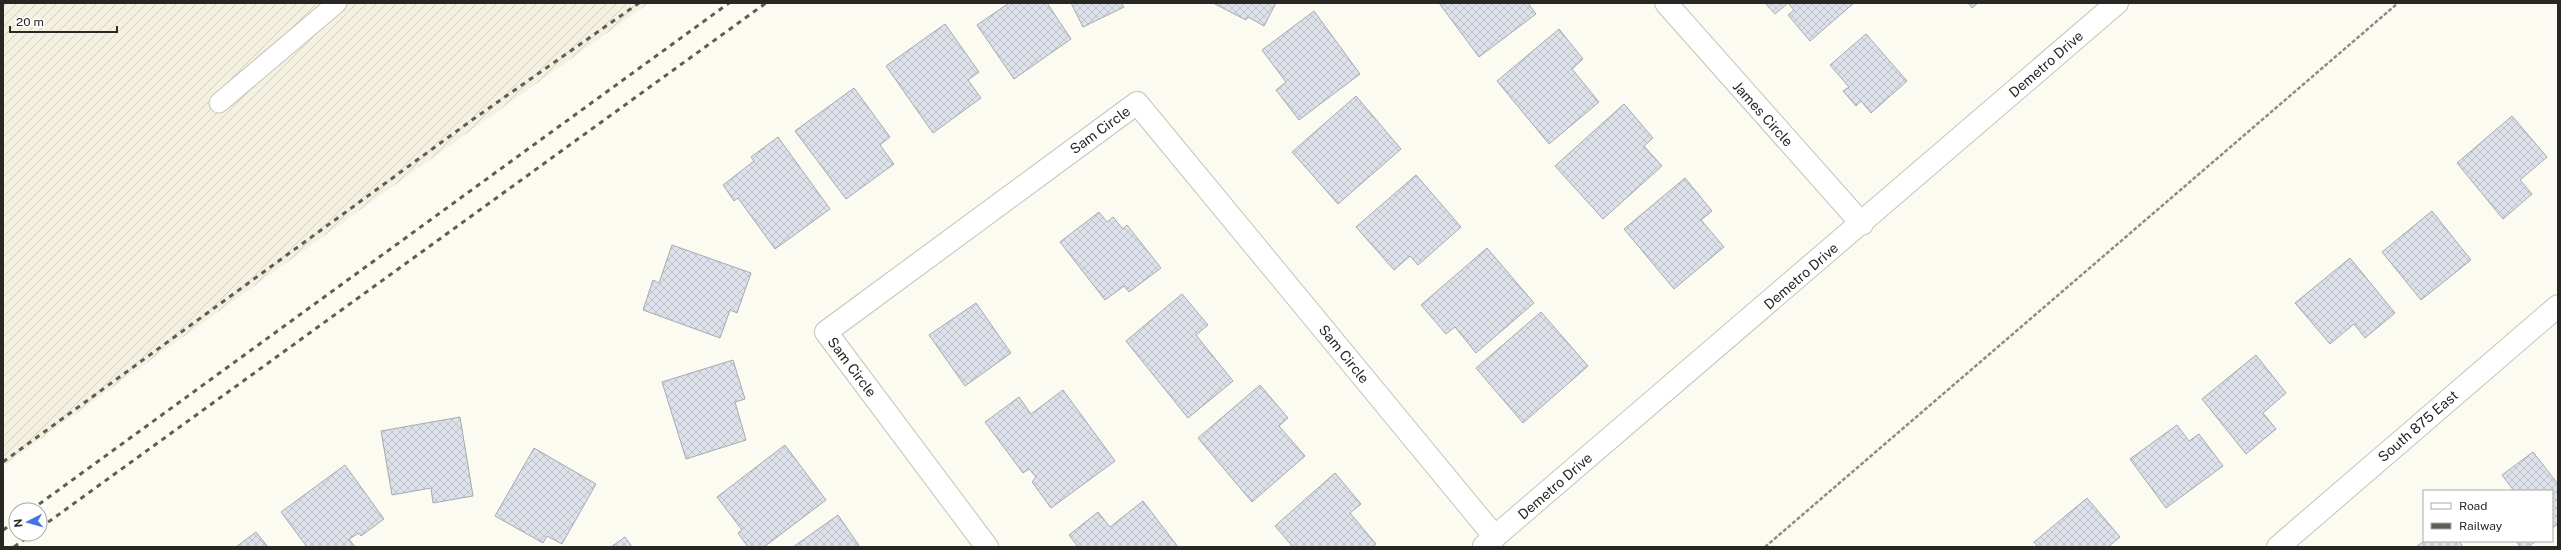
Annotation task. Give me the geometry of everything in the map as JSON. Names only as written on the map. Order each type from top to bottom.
[{"type":"street","name":"James Circle","points":[[1666,3],[1862,224]]},
{"type":"street","name":"Demetro Drive","points":[[1489,542],[1862,224],[2117,3]]},
{"type":"street","name":"Sam Circle","points":[[987,547],[826,332],[1137,103],[1489,542]]},
{"type":"street","name":"South 875 East","points":[[2278,547],[2558,306]]},
{"type":"lane","points":[[219,103],[337,3]]},
{"type":"path","points":[[1764,547],[2398,3]]},
{"type":"shaded area","points":[[3,3],[649,3],[3,466]]},
{"type":"building","points":[[1009,3],[1047,3],[1071,39],[1014,79],[977,25]]},
{"type":"building","points":[[1071,3],[1121,3],[1124,7],[1083,27]]},
{"type":"building","points":[[1213,3],[1276,3],[1264,26],[1248,17],[1246,20]]},
{"type":"building","points":[[1439,3],[1528,3],[1536,14],[1479,57]]},
{"type":"building","points":[[1765,3],[1788,3],[1775,14]]},
{"type":"building","points":[[1788,3],[1854,3],[1810,41],[1788,15],[1794,10]]},
{"type":"building","points":[[1968,3],[1978,3],[1972,8]]},
{"type":"building","points":[[1314,11],[1360,74],[1299,120],[1276,90],[1286,82],[1262,50]]},
{"type":"building","points":[[945,24],[979,72],[968,80],[981,98],[933,133],[886,66]]},
{"type":"building","points":[[1559,29],[1583,59],[1572,69],[1599,102],[1549,144],[1497,81]]},
{"type":"building","points":[[1866,34],[1907,81],[1871,113],[1861,101],[1856,106],[1843,91],[1849,87],[1830,65]]},
{"type":"building","points":[[854,88],[890,137],[880,145],[894,164],[846,199],[795,131]]},
{"type":"building","points":[[1356,96],[1401,149],[1338,204],[1292,152]]},
{"type":"building","points":[[1624,104],[1653,138],[1644,146],[1662,166],[1603,219],[1555,166]]},
{"type":"building","points":[[2512,116],[2547,157],[2520,180],[2532,194],[2503,219],[2457,163]]},
{"type":"building","points":[[778,137],[830,209],[775,249],[738,198],[734,201],[723,185],[754,161],[751,157]]},
{"type":"building","points":[[1416,175],[1461,227],[1418,265],[1410,256],[1394,270],[1356,227]]},
{"type":"building","points":[[1685,178],[1712,211],[1701,220],[1724,247],[1674,289],[1624,229]]},
{"type":"building","points":[[2432,211],[2471,260],[2421,300],[2382,252]]},
{"type":"building","points":[[1099,212],[1107,222],[1113,217],[1123,229],[1127,225],[1161,268],[1129,292],[1124,286],[1105,300],[1060,242]]},
{"type":"building","points":[[672,245],[751,273],[737,313],[730,310],[720,338],[643,310],[653,280],[659,283]]},
{"type":"building","points":[[1487,248],[1534,303],[1476,353],[1455,327],[1446,334],[1421,305]]},
{"type":"building","points":[[2350,258],[2395,313],[2365,338],[2354,324],[2330,344],[2295,303]]},
{"type":"building","points":[[1182,294],[1208,325],[1196,335],[1233,381],[1188,418],[1126,341]]},
{"type":"building","points":[[976,303],[1011,353],[965,386],[929,335]]},
{"type":"building","points":[[1541,312],[1588,366],[1523,423],[1476,368]]},
{"type":"building","points":[[2256,355],[2286,393],[2263,413],[2276,429],[2246,454],[2202,399]]},
{"type":"building","points":[[733,360],[745,399],[735,402],[746,440],[686,459],[662,382]]},
{"type":"building","points":[[1260,385],[1288,418],[1279,426],[1305,456],[1252,502],[1198,438]]},
{"type":"building","points":[[1063,390],[1115,461],[1051,508],[1032,482],[1036,477],[1029,469],[1023,473],[985,422],[1019,397],[1031,414]]},
{"type":"building","points":[[460,417],[473,496],[433,503],[431,488],[392,495],[381,431]]},
{"type":"building","points":[[2177,425],[2189,441],[2199,434],[2223,466],[2166,508],[2130,459]]},
{"type":"building","points":[[785,445],[826,500],[764,547],[748,547],[738,533],[742,530],[717,497]]},
{"type":"building","points":[[534,448],[596,484],[562,544],[547,536],[543,543],[495,516]]},
{"type":"building","points":[[2533,452],[2558,484],[2558,524],[2553,527],[2553,490],[2513,490],[2502,475]]},
{"type":"building","points":[[345,465],[384,519],[361,536],[359,533],[349,539],[355,547],[307,547],[281,512]]},
{"type":"building","points":[[1335,473],[1361,504],[1350,513],[1376,544],[1372,547],[1293,547],[1275,526]]},
{"type":"building","points":[[2087,498],[2120,537],[2108,547],[2038,547],[2034,542]]},
{"type":"building","points":[[1143,501],[1178,547],[1078,547],[1069,535],[1098,512],[1110,527]]},
{"type":"building","points":[[838,515],[860,547],[793,547]]},
{"type":"building","points":[[256,532],[268,547],[236,547]]},
{"type":"building","points":[[625,537],[632,547],[611,547]]},
{"type":"building","points":[[2423,542],[2460,542],[2463,547],[2416,547]]},
{"type":"building","points":[[2517,542],[2535,542],[2528,547],[2520,547]]},
{"type":"railway","points":[[3,462],[472,120],[639,3]]},
{"type":"railway","points":[[42,502],[729,3]]},
{"type":"railway","points":[[48,522],[766,3]]},
{"type":"railway","points":[[3,530],[8,527]]},
{"type":"railway","points":[[14,547],[21,542]]}]
